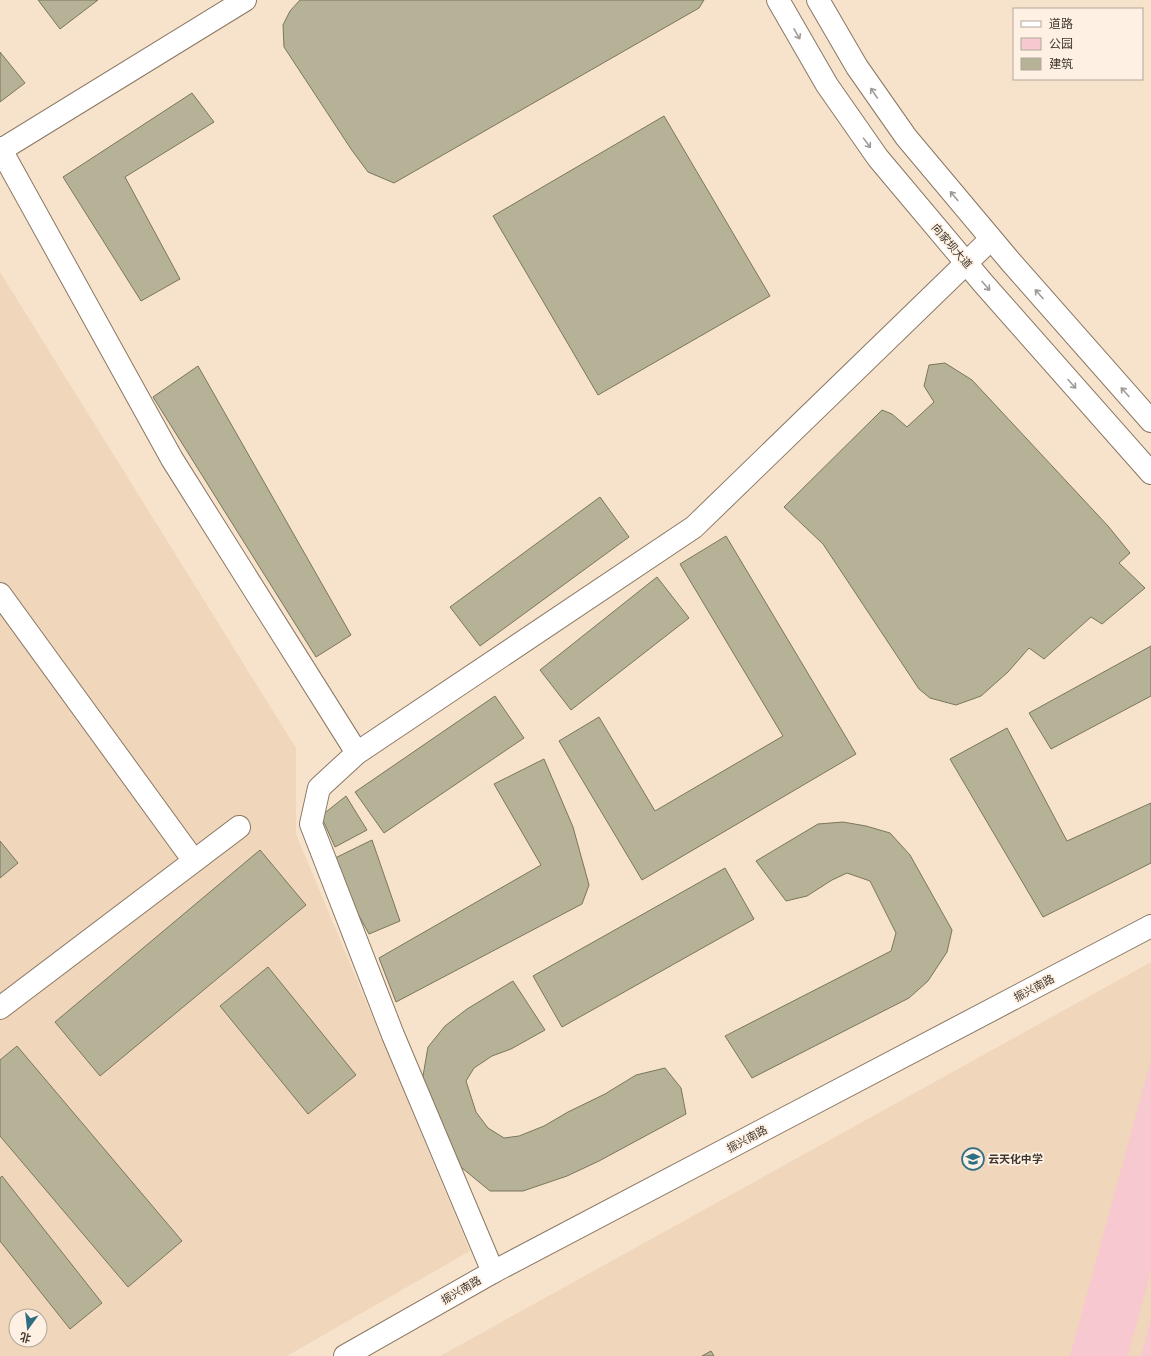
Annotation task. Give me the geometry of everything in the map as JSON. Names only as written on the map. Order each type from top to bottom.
[{"type":"street","points":[[245,0],[1,149],[172,459],[357,753]]},
{"type":"street","name":"向家坝大道","points":[[778,0],[816,67],[860,134],[897,181],[966,263],[1151,473]]},
{"type":"street","points":[[818,0],[857,67],[910,142],[991,239],[1151,421]]},
{"type":"street","points":[[493,1272],[393,1035],[311,824],[319,788],[357,753],[694,527],[991,239]]},
{"type":"street","points":[[0,594],[194,860]]},
{"type":"street","points":[[0,1008],[239,827]]},
{"type":"street","name":"振兴南路","points":[[345,1356],[493,1272],[1151,926]]},
{"type":"shaded area","points":[[0,272],[296,748],[296,834],[470,1251],[287,1356],[0,1356]]},
{"type":"shaded area","name":"云天化中学","points":[[1151,962],[1151,1356],[440,1356]]},
{"type":"green space","points":[[1151,1060],[1151,1270],[1128,1356],[1070,1356]]},
{"type":"green space","points":[[1151,1319],[1151,1356],[1141,1356]]},
{"type":"building","points":[[38,0],[98,0],[60,29]]},
{"type":"building","points":[[300,0],[704,0],[699,8],[394,183],[368,172],[351,149],[284,47],[283,25],[290,11]]},
{"type":"building","points":[[0,52],[25,83],[0,102]]},
{"type":"building","points":[[192,93],[214,122],[125,177],[180,279],[141,301],[63,177]]},
{"type":"building","points":[[664,116],[770,296],[598,395],[493,216]]},
{"type":"building","points":[[945,363],[972,380],[1108,526],[1130,553],[1119,563],[1145,588],[1102,624],[1091,617],[1044,659],[1029,648],[1008,672],[981,696],[956,705],[930,698],[919,689],[823,544],[784,507],[882,410],[892,414],[907,427],[934,402],[924,386],[929,365]]},
{"type":"building","points":[[198,366],[351,635],[316,657],[153,397]]},
{"type":"building","points":[[600,497],[629,537],[480,646],[450,607]]},
{"type":"building","points":[[726,536],[856,754],[642,880],[559,741],[599,717],[655,811],[783,736],[680,564]]},
{"type":"building","points":[[657,577],[689,618],[571,710],[540,670]]},
{"type":"building","points":[[1151,646],[1151,696],[1051,749],[1029,713]]},
{"type":"building","points":[[495,696],[524,738],[384,833],[355,792]]},
{"type":"building","points":[[1007,728],[1067,841],[1151,803],[1151,863],[1043,917],[950,759]]},
{"type":"building","points":[[544,759],[573,827],[589,885],[582,904],[396,1002],[379,958],[541,865],[494,784]]},
{"type":"building","points":[[346,796],[367,830],[335,847],[321,816]]},
{"type":"building","points":[[843,822],[866,826],[890,833],[910,855],[952,930],[947,952],[928,981],[909,998],[752,1078],[725,1036],[891,951],[896,933],[870,881],[847,873],[832,880],[807,896],[786,901],[756,861],[818,824]]},
{"type":"building","points":[[372,840],[400,921],[369,934],[329,861]]},
{"type":"building","points":[[0,841],[18,863],[0,878]]},
{"type":"building","points":[[260,850],[306,905],[100,1076],[55,1022]]},
{"type":"building","points":[[725,868],[754,919],[562,1027],[533,976]]},
{"type":"building","points":[[268,967],[356,1075],[308,1114],[220,1006]]},
{"type":"building","points":[[513,981],[545,1030],[511,1049],[492,1056],[474,1068],[466,1081],[476,1112],[488,1128],[504,1138],[519,1136],[544,1126],[568,1112],[605,1094],[636,1075],[665,1068],[681,1088],[686,1114],[599,1161],[567,1176],[523,1191],[490,1191],[462,1168],[443,1147],[423,1100],[423,1076],[428,1047],[445,1026],[467,1009]]},
{"type":"building","points":[[17,1046],[182,1241],[128,1287],[0,1136],[0,1060]]},
{"type":"building","points":[[2,1176],[102,1303],[70,1329],[0,1241],[0,1178]]},
{"type":"building","points":[[711,1351],[714,1356],[702,1356]]},
{"type":"place","name":"云天化中学","points":[[973,1159]]}]
